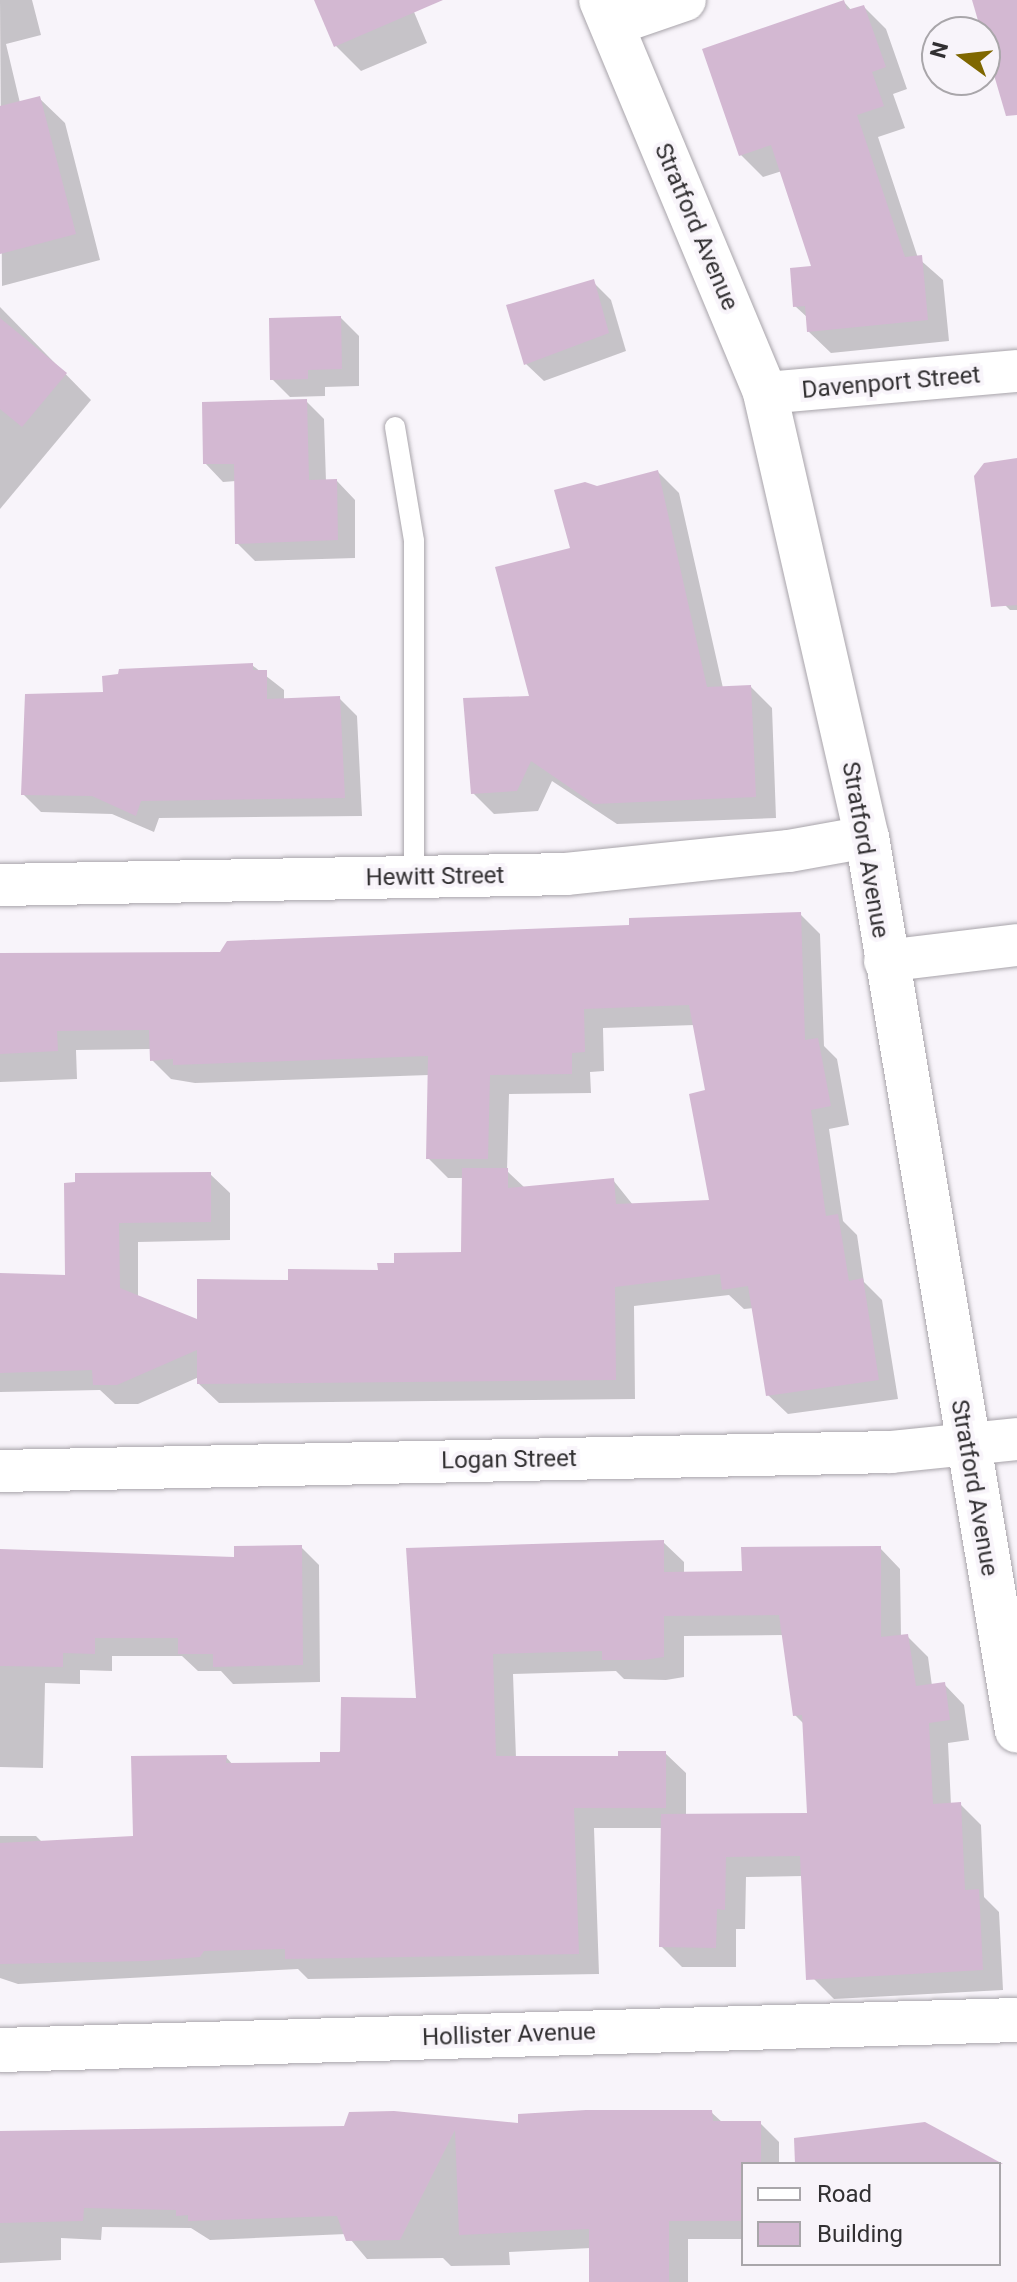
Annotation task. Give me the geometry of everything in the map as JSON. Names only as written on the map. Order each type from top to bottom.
[{"type":"main road","name":"Stratford Avenue","points":[[606,12],[765,393],[867,837],[966,1445],[1017,1731]]},
{"type":"main road","name":"Hollister Avenue","points":[[0,2050],[1017,2020]]},
{"type":"street","points":[[606,12],[685,0]]},
{"type":"street","name":"Davenport Street","points":[[765,393],[1017,371]]},
{"type":"street","name":"Hewitt Street","points":[[0,885],[566,874],[789,851],[867,837]]},
{"type":"street","points":[[885,961],[1017,945]]},
{"type":"street","name":"Logan Street","points":[[0,1471],[891,1452],[1017,1439]]},
{"type":"lane","points":[[395,427],[414,541],[414,877]]},
{"type":"building","points":[[314,0],[443,0],[334,47]]},
{"type":"building","points":[[844,0],[847,10],[864,5],[886,67],[872,72],[884,106],[857,115],[905,257],[922,255],[928,320],[807,332],[805,306],[793,307],[790,268],[811,266],[771,145],[739,156],[702,49]]},
{"type":"building","points":[[972,0],[1017,0],[1017,115],[1006,116],[1000,96],[1001,16],[977,16]]},
{"type":"building","points":[[40,96],[76,234],[0,254],[0,106]]},
{"type":"building","points":[[594,279],[609,333],[524,365],[506,305]]},
{"type":"building","points":[[341,316],[342,369],[308,370],[308,379],[270,380],[269,318]]},
{"type":"building","points":[[0,318],[67,373],[22,427],[0,409]]},
{"type":"building","points":[[307,399],[309,480],[337,479],[338,540],[235,544],[234,464],[203,464],[202,402]]},
{"type":"building","points":[[1017,458],[1017,605],[991,607],[974,476],[984,463]]},
{"type":"building","points":[[658,470],[707,687],[751,685],[756,797],[594,804],[531,761],[517,791],[471,794],[463,698],[529,696],[495,567],[570,548],[554,490],[585,482],[597,486]]},
{"type":"building","points":[[253,663],[253,670],[267,670],[267,699],[340,696],[345,798],[141,801],[136,816],[92,796],[21,795],[25,694],[103,692],[102,676],[118,674],[119,669]]},
{"type":"building","points":[[801,912],[805,1040],[818,1038],[831,1106],[811,1110],[826,1216],[838,1214],[849,1281],[863,1278],[879,1380],[766,1396],[748,1286],[722,1290],[720,1274],[615,1287],[616,1380],[197,1384],[197,1350],[117,1385],[93,1385],[92,1370],[0,1373],[0,1273],[65,1275],[64,1183],[75,1182],[75,1173],[211,1172],[211,1222],[119,1223],[120,1288],[197,1319],[197,1279],[288,1280],[288,1269],[378,1270],[377,1263],[394,1263],[394,1253],[461,1252],[462,1168],[508,1168],[508,1188],[614,1178],[616,1204],[709,1200],[689,1094],[705,1090],[689,1005],[584,1009],[585,1052],[572,1053],[572,1074],[490,1075],[488,1159],[426,1159],[428,1056],[173,1065],[173,1059],[150,1061],[149,1030],[57,1031],[58,1051],[0,1054],[0,953],[220,952],[227,941],[629,925],[629,918]]},
{"type":"building","points":[[664,1540],[664,1572],[742,1571],[741,1547],[881,1546],[881,1637],[908,1634],[916,1686],[945,1682],[950,1720],[929,1723],[933,1804],[961,1802],[965,1890],[979,1889],[983,1970],[806,1980],[800,1856],[726,1857],[725,1910],[717,1909],[716,1948],[659,1947],[661,1814],[807,1813],[802,1715],[793,1716],[779,1615],[664,1616],[664,1657],[644,1660],[602,1660],[602,1651],[493,1654],[496,1756],[618,1756],[618,1751],[666,1751],[666,1808],[574,1808],[579,1954],[285,1959],[285,1949],[204,1951],[200,1957],[147,1961],[0,1964],[0,1843],[133,1836],[131,1756],[227,1755],[226,1763],[320,1762],[320,1752],[340,1752],[341,1697],[416,1698],[406,1548]]},
{"type":"building","points":[[302,1545],[303,1665],[213,1667],[213,1654],[178,1654],[178,1638],[95,1638],[95,1654],[63,1653],[63,1667],[0,1666],[0,1549],[234,1557],[234,1546]]},
{"type":"building","points":[[586,2110],[712,2110],[713,2121],[761,2121],[761,2162],[741,2162],[741,2221],[669,2221],[669,2282],[589,2282],[589,2229],[459,2235],[455,2130],[400,2240],[346,2241],[337,2216],[188,2221],[188,2215],[176,2216],[176,2210],[84,2208],[83,2221],[0,2223],[0,2131],[344,2126],[349,2112],[394,2111],[518,2123],[518,2114]]},
{"type":"building","points":[[925,2122],[999,2162],[795,2162],[794,2138]]}]
